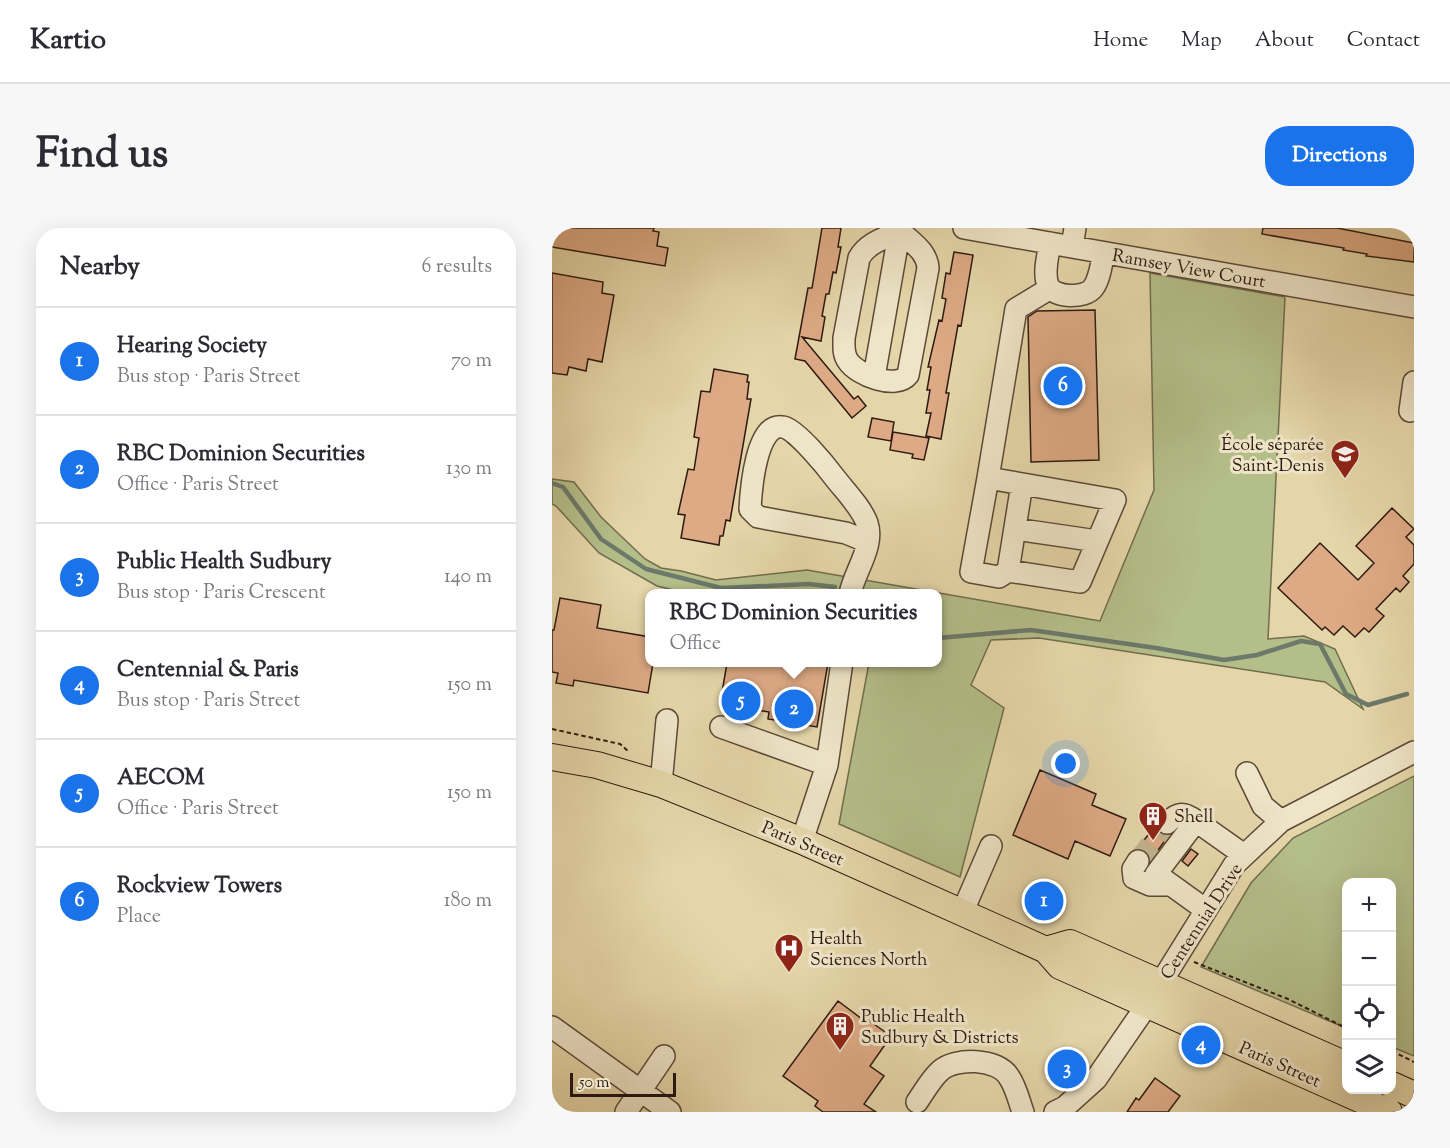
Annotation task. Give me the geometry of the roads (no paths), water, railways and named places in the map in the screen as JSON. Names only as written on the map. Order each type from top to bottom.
[{"type":"main road","name":"Paris Street","points":[[552,757],[597,765],[661,784],[802,842],[1046,950],[1060,966],[1154,994],[1342,1063]]},
{"type":"main road","name":"Paris Street","points":[[1154,994],[1389,1112]]},
{"type":"main road","points":[[1396,1087],[1414,1095]]},
{"type":"street","name":"Ramsey View Court","points":[[964,228],[1050,243],[1074,238],[1104,253],[1414,307]]},
{"type":"street","points":[[874,377],[900,230]]},
{"type":"street","points":[[900,230],[924,254],[928,268],[911,367],[904,379],[899,382],[887,382],[852,366],[843,351],[844,338],[862,251],[900,230]]},
{"type":"street","points":[[1050,243],[1046,282],[1049,289],[1058,294],[1079,295],[1095,287],[1104,253]]},
{"type":"street","points":[[1039,311],[1049,289]]},
{"type":"street","points":[[988,478],[1115,500],[1080,582],[1008,572],[999,577],[971,572],[1016,309],[1049,289]]},
{"type":"street","points":[[1410,411],[1414,382]]},
{"type":"street","points":[[851,589],[868,542],[867,524],[823,462],[790,429],[781,426],[772,428],[765,436],[758,456],[750,509],[758,517],[846,533],[868,542]]},
{"type":"street","points":[[1008,572],[1022,484]]},
{"type":"street","points":[[1015,529],[1097,541]]},
{"type":"street","points":[[802,842],[827,765],[841,667]]},
{"type":"street","points":[[661,784],[667,720]]},
{"type":"street","points":[[721,727],[827,765]]},
{"type":"street","name":"Centennial Drive","points":[[1055,1112],[1065,1107],[1096,1079],[1154,994],[1234,865],[1281,821],[1414,752]]},
{"type":"street","points":[[1252,771],[1275,802],[1281,821]]},
{"type":"street","points":[[1167,823],[1179,814],[1186,814],[1244,855]]},
{"type":"street","points":[[1196,820],[1156,874],[1206,910]]},
{"type":"street","points":[[962,913],[991,846]]},
{"type":"street","points":[[1138,861],[1133,869],[1134,878],[1150,885],[1172,885]]},
{"type":"street","points":[[552,1027],[670,1112]]},
{"type":"street","points":[[626,1112],[664,1056]]},
{"type":"street","points":[[917,1102],[940,1071],[953,1064],[974,1062],[992,1064],[1009,1075],[1023,1112]]},
{"type":"waterway","points":[[552,483],[563,487],[601,539],[646,569],[721,588],[809,584],[835,587]]},
{"type":"waterway","points":[[942,638],[1031,630],[1224,660],[1257,655],[1301,641],[1320,644],[1346,694],[1368,705],[1407,694]]},
{"type":"tunnel","points":[[1138,861],[1167,823]]},
{"type":"place","name":"Rockview Towers","points":[[1063,386]]},
{"type":"place","name":"École séparée Saint-Denis","points":[[1345,480]]},
{"type":"place","name":"AECOM","points":[[741,701]]},
{"type":"place","name":"RBC Dominion Securities","points":[[794,709]]},
{"type":"place","name":"Shell","points":[[1153,842]]},
{"type":"place","name":"Hearing Society","points":[[1044,901]]},
{"type":"place","name":"Health Sciences North","points":[[789,974]]},
{"type":"place","name":"Centennial & Paris","points":[[1201,1045]]},
{"type":"place","name":"Public Health Sudbury & Districts","points":[[840,1052]]},
{"type":"place","name":"Public Health Sudbury","points":[[1067,1069]]}]
